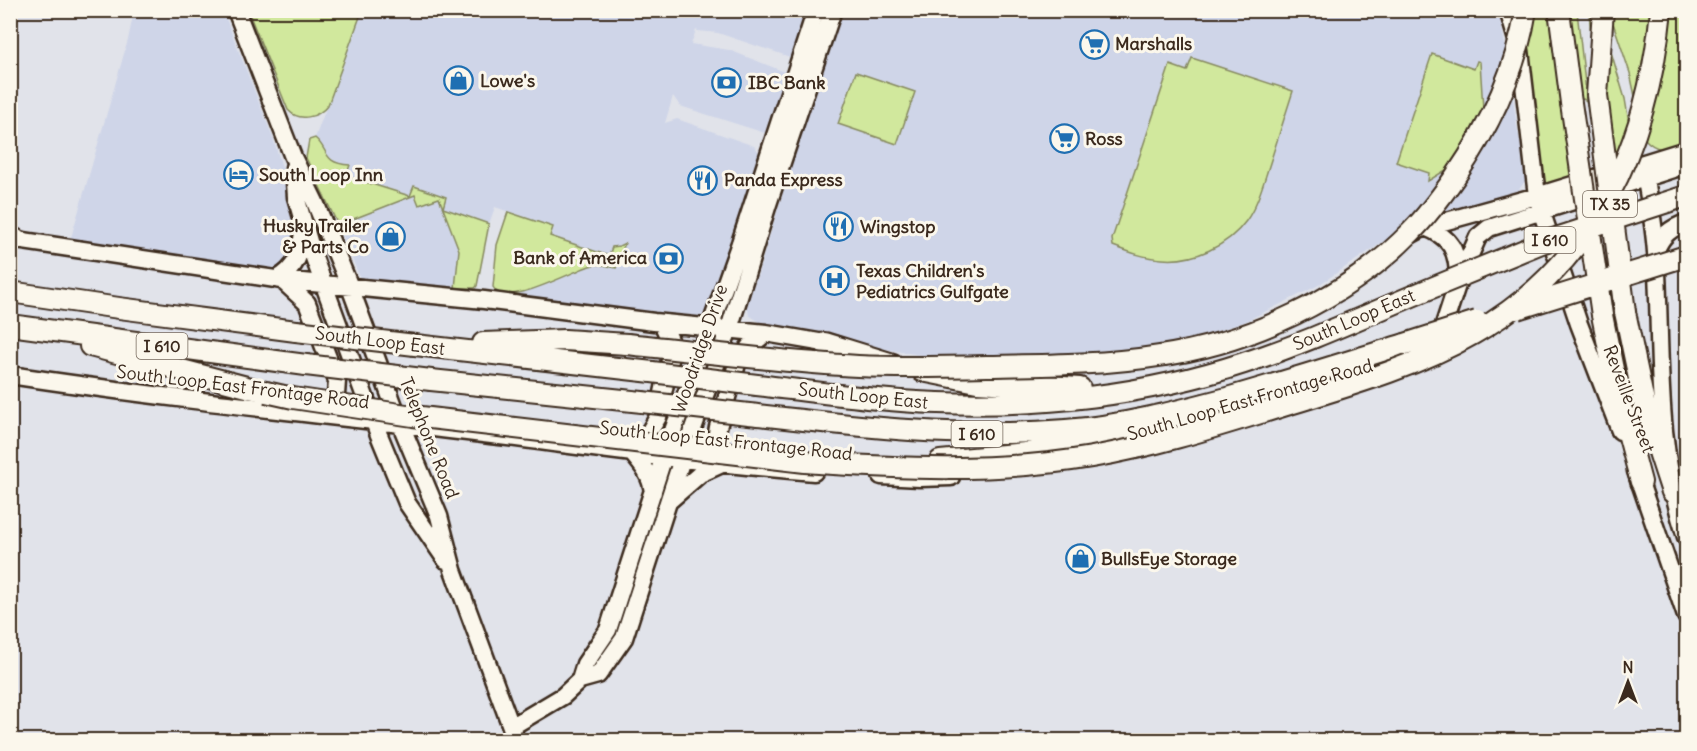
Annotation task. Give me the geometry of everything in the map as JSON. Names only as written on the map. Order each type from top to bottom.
[{"type":"highway","points":[[415,345],[565,340],[859,366],[1000,366],[1158,357],[1244,336],[1284,320],[1353,280],[1389,252],[1431,210],[1473,150],[1498,104],[1512,70],[1526,10]]},
{"type":"highway","name":"TX 35","points":[[1559,10],[1602,315],[1619,399],[1641,482]]},
{"type":"highway","name":"TX 35","points":[[1603,10],[1597,95],[1624,312],[1646,412],[1672,492]]},
{"type":"highway","points":[[14,326],[163,367],[266,392],[413,416],[816,463],[917,469],[982,468],[1091,457],[1175,438],[1325,393],[1400,367],[1456,343],[1512,309],[1550,275],[1587,231],[1609,195],[1641,121],[1656,56],[1661,10]]},
{"type":"highway","name":"South Loop East","points":[[10,292],[296,331],[898,401],[982,404],[1059,400],[1189,379],[1243,364],[1299,344],[1544,243],[1686,196]]},
{"type":"highway","name":"South Loop East","points":[[14,326],[431,380],[902,431],[986,434],[1067,430],[1137,420],[1256,391],[1405,344],[1570,297],[1686,256]]},
{"type":"highway","points":[[1570,297],[1686,267]]},
{"type":"highway","points":[[825,343],[891,363],[946,377],[977,382],[1125,391]]},
{"type":"highway","points":[[827,473],[1057,450],[1152,434],[1183,426],[1204,404]]},
{"type":"main road","name":"Telephone Road","points":[[236,10],[293,157],[315,202],[350,287],[401,425],[439,516],[453,570],[514,734]]},
{"type":"main road","name":"Woodridge Drive","points":[[580,680],[585,663],[608,630],[664,456],[710,327],[816,10]]},
{"type":"main road","name":"Woodridge Drive","points":[[514,734],[580,680],[598,675],[624,638],[682,459],[729,329],[833,10]]},
{"type":"main road","name":"Reveille Street","points":[[1508,10],[1520,50],[1539,203],[1570,297],[1641,482],[1686,616]]},
{"type":"main road","name":"South Loop East Frontage Road","points":[[12,239],[280,280],[484,300],[662,323],[766,333],[936,364],[970,368],[1078,369],[1122,363],[1171,352],[1256,323],[1294,305],[1425,227],[1539,203],[1644,170],[1686,150]]},
{"type":"main road","name":"Telephone Road","points":[[293,157],[296,197],[303,221],[374,422],[407,504],[453,570]]},
{"type":"main road","name":"South Loop East Frontage Road","points":[[1644,170],[1686,165]]},
{"type":"main road","name":"Reveille Street","points":[[1644,170],[1656,250],[1660,395],[1672,492],[1686,537]]},
{"type":"main road","name":"South Loop East Frontage Road","points":[[10,375],[173,399],[722,464],[920,478],[1034,471],[1101,462],[1202,438],[1415,372],[1434,352],[1447,320],[1458,282],[1478,237],[1489,228],[1539,203]]},
{"type":"main road","points":[[303,221],[300,252],[290,270],[280,280],[307,303],[337,381],[336,395],[326,408],[315,414]]},
{"type":"main road","points":[[1656,250],[1663,236],[1686,223]]},
{"type":"main road","points":[[1425,227],[1436,231],[1452,246],[1458,262],[1458,282]]},
{"type":"main road","points":[[653,492],[647,471],[630,452],[648,434],[658,417],[671,355],[670,340],[662,323]]},
{"type":"main road","points":[[669,501],[700,474],[722,464],[715,446],[718,427],[738,361],[750,346],[766,333]]},
{"type":"shaded area","points":[[134,11],[223,11],[273,138],[285,177],[294,230],[294,245],[292,259],[276,272],[70,241],[128,40]]},
{"type":"shaded area","points":[[362,11],[807,11],[790,57],[718,33],[696,30],[691,44],[729,50],[785,72],[765,133],[680,106],[673,96],[665,123],[677,119],[754,146],[759,152],[737,228],[705,316],[701,319],[642,314],[515,295],[596,263],[616,268],[624,244],[613,247],[609,256],[550,236],[553,227],[495,207],[489,224],[443,208],[459,250],[455,288],[360,278],[338,225],[411,196],[346,175],[342,165],[328,157],[315,138]]},
{"type":"shaded area","points":[[843,11],[1498,11],[1527,178],[1518,191],[1508,196],[1460,211],[1435,212],[1422,216],[1317,286],[1244,322],[1197,338],[1105,359],[950,360],[764,325],[749,315],[747,304]]},
{"type":"green space","points":[[248,11],[362,11],[328,105],[319,113],[303,117],[292,114],[288,110]]},
{"type":"green space","points":[[1528,11],[1556,11],[1574,176],[1545,185],[1526,35]]},
{"type":"green space","points":[[1568,11],[1577,11],[1587,101],[1579,100]]},
{"type":"green space","points":[[1589,11],[1599,11],[1625,99],[1635,159],[1609,166],[1592,50]]},
{"type":"green space","points":[[1609,11],[1686,11],[1686,144],[1659,148],[1644,138],[1630,73]]},
{"type":"green space","points":[[1432,54],[1474,69],[1477,61],[1480,62],[1485,140],[1480,149],[1428,181],[1429,173],[1396,162]]},
{"type":"green space","points":[[1192,58],[1293,91],[1260,194],[1254,208],[1238,230],[1220,245],[1197,255],[1174,259],[1143,256],[1113,246],[1112,239],[1170,65],[1187,71]]},
{"type":"green space","points":[[856,72],[915,92],[897,144],[838,124]]},
{"type":"green space","points":[[315,138],[330,159],[350,165],[346,176],[410,196],[414,186],[446,197],[443,208],[489,224],[477,286],[475,288],[455,288],[459,250],[439,198],[419,205],[415,195],[338,225],[306,158],[309,140]]},
{"type":"green space","points":[[508,212],[553,227],[550,236],[609,256],[612,247],[625,243],[616,268],[593,265],[525,291],[511,294],[500,293],[493,287],[497,245]]},
{"type":"place","name":"Marshalls","points":[[1094,44]]},
{"type":"place","name":"Lowe's","points":[[459,81]]},
{"type":"place","name":"IBC Bank","points":[[727,83]]},
{"type":"place","name":"Ross","points":[[1064,139]]},
{"type":"place","name":"South Loop Inn","points":[[238,175]]},
{"type":"place","name":"Panda Express","points":[[703,180]]},
{"type":"place","name":"Wingstop","points":[[839,227]]},
{"type":"place","name":"Husky Trailer & Parts Co","points":[[390,236]]},
{"type":"place","name":"Bank of America","points":[[668,258]]},
{"type":"place","name":"Texas Children's Pediatrics Gulfgate","points":[[835,281]]},
{"type":"place","name":"BullsEye Storage","points":[[1080,559]]}]
